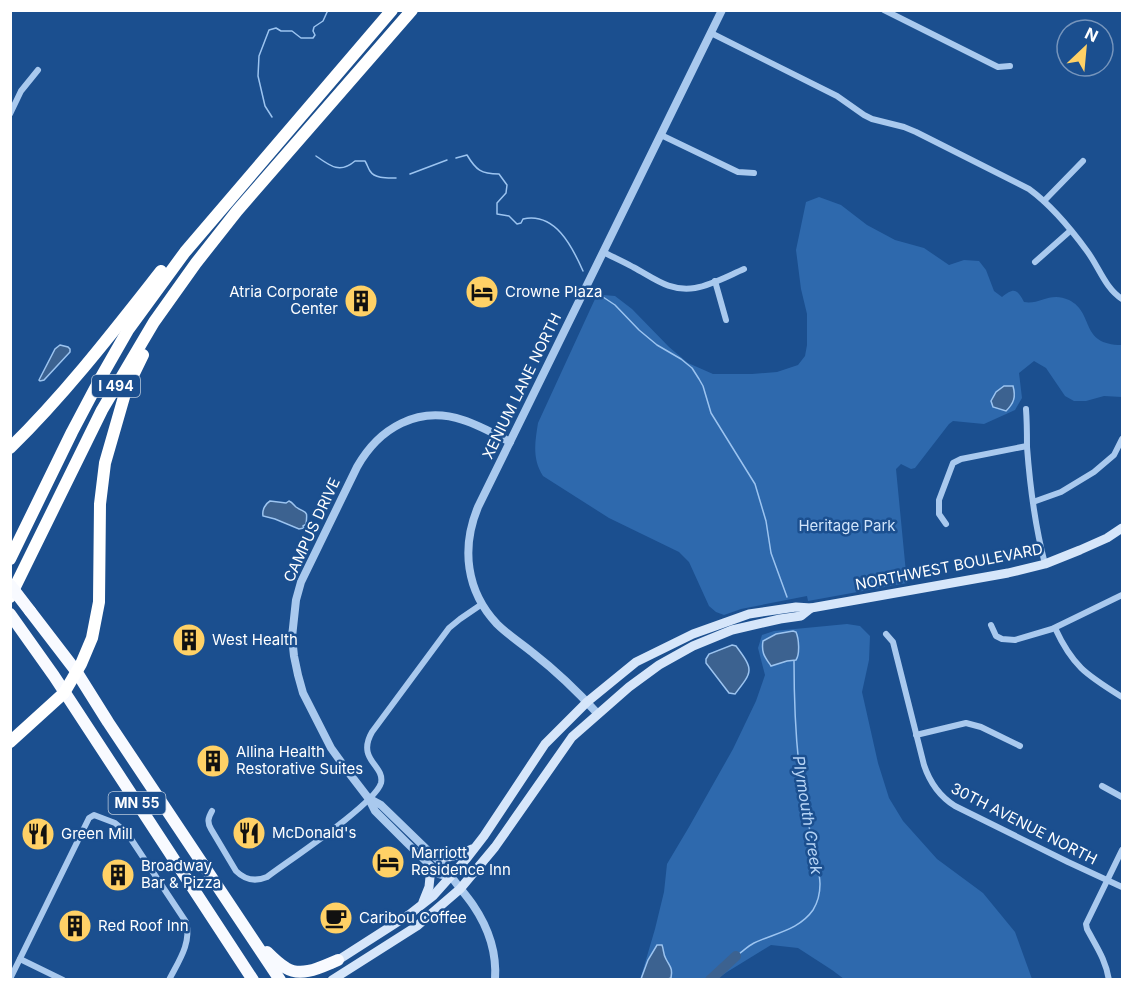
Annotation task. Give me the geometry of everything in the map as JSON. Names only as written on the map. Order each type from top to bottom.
[{"type":"highway","name":"I 494","points":[[10,559],[72,432],[128,330],[184,252],[392,10]]},
{"type":"highway","name":"I 494","points":[[10,597],[102,410],[154,322],[196,262],[237,211],[412,10]]},
{"type":"highway","points":[[10,742],[64,693],[81,664],[95,627],[99,602],[100,504],[105,463],[126,390],[153,336],[237,211]]},
{"type":"highway","points":[[10,448],[33,426],[86,366],[165,265],[184,252]]},
{"type":"highway","name":"MN 55","points":[[10,585],[76,671],[280,980]]},
{"type":"highway","name":"MN 55","points":[[10,614],[250,976]]},
{"type":"highway","points":[[255,942],[287,969],[295,972],[316,969],[338,960]]},
{"type":"main road","name":"NORTHWEST BOULEVARD","points":[[305,980],[386,930],[433,896],[484,836],[545,744],[587,702],[636,662],[693,634],[749,614],[796,607],[811,608],[1008,573],[1045,564],[1107,538],[1122,528]]},
{"type":"main road","name":"NORTHWEST BOULEVARD","points":[[332,980],[417,926],[460,889],[495,847],[572,737],[629,687],[659,664],[693,646],[732,630],[801,616],[811,608]]},
{"type":"main road","points":[[431,854],[447,858],[475,848]]},
{"type":"main road","points":[[421,906],[429,887],[431,867]]},
{"type":"street","name":"XENIUM LANE NORTH","points":[[597,714],[555,671],[497,624],[482,604],[472,582],[469,567],[469,536],[478,507],[722,10]]},
{"type":"street","points":[[884,10],[998,67],[1010,66]]},
{"type":"street","points":[[711,33],[837,96],[872,119],[916,132],[1029,189],[1044,201],[1087,251],[1107,285],[1122,299]]},
{"type":"street","points":[[10,114],[21,91],[38,70]]},
{"type":"street","points":[[661,135],[738,172],[754,173]]},
{"type":"street","points":[[1044,201],[1083,161]]},
{"type":"street","points":[[1035,262],[1070,231]]},
{"type":"street","points":[[603,252],[659,283],[682,289],[695,288],[744,269]]},
{"type":"street","points":[[715,281],[726,320]]},
{"type":"street","points":[[1026,409],[1027,446],[1035,523],[1045,564]]},
{"type":"street","name":"CAMPUS DRIVE","points":[[451,877],[439,874],[375,811],[369,799],[331,748],[312,713],[300,684],[292,637],[295,609],[301,582],[357,467],[364,454],[383,434],[408,421],[435,416],[463,420],[510,442]]},
{"type":"street","points":[[1033,502],[1061,492],[1094,472],[1114,455],[1122,439]]},
{"type":"street","points":[[946,524],[939,514],[939,500],[953,463],[961,459],[1027,446]]},
{"type":"street","points":[[991,625],[996,636],[1008,640],[1033,636],[1055,628],[1122,595]]},
{"type":"street","points":[[212,811],[208,824],[236,871],[247,879],[261,880],[339,825],[369,799],[380,784],[380,773],[367,753],[367,742],[372,732],[449,628],[482,604]]},
{"type":"street","points":[[1055,628],[1076,664],[1122,697]]},
{"type":"street","name":"30TH AVENUE NORTH","points":[[886,634],[893,642],[927,775],[946,800],[1122,887]]},
{"type":"street","points":[[916,735],[966,723],[981,727],[1020,746]]},
{"type":"street","points":[[1102,786],[1122,797]]},
{"type":"street","name":"CAMPUS DRIVE","points":[[369,799],[381,805],[445,867],[472,904],[488,931],[495,961],[495,980]]},
{"type":"street","points":[[10,979],[89,818],[94,814],[115,823],[127,833],[188,927],[187,941],[169,980]]},
{"type":"street","points":[[1109,980],[1107,966],[1086,924],[1122,850]]},
{"type":"street","points":[[20,959],[63,980]]},
{"type":"green space","name":"Heritage Park","points":[[819,197],[841,205],[867,225],[895,240],[924,248],[949,265],[964,260],[979,261],[986,270],[994,291],[1002,297],[1015,291],[1024,302],[1035,302],[1051,297],[1069,300],[1077,306],[1099,340],[1108,344],[1122,345],[1122,397],[1104,396],[1086,401],[1074,401],[1065,396],[1046,368],[1034,361],[1019,373],[1022,398],[1015,410],[984,424],[953,421],[915,468],[911,469],[901,464],[896,469],[907,583],[808,601],[807,596],[741,609],[724,615],[709,606],[689,562],[679,552],[609,518],[543,476],[536,457],[538,423],[595,299],[603,295],[615,296],[632,309],[688,363],[713,374],[777,372],[798,365],[805,356],[807,345],[807,314],[796,250],[806,202]]},
{"type":"green space","points":[[847,624],[860,626],[870,636],[869,660],[862,692],[878,763],[889,798],[903,821],[937,859],[983,893],[1015,932],[1032,979],[844,979],[798,948],[771,945],[717,979],[640,980],[664,892],[667,864],[733,749],[756,701],[765,675],[758,648],[762,635],[774,631]]},
{"type":"shaded area","points":[[60,345],[68,347],[70,352],[44,380],[40,381],[55,349]]},
{"type":"shaded area","points":[[1004,386],[1013,386],[1014,393],[1013,402],[1006,411],[993,407],[991,401],[996,392]]},
{"type":"shaded area","points":[[270,501],[286,503],[289,501],[306,512],[307,519],[304,528],[299,529],[263,516],[264,507]]},
{"type":"shaded area","points":[[796,632],[798,642],[796,660],[771,666],[763,652],[763,641],[776,634]]},
{"type":"shaded area","points":[[732,645],[736,646],[742,654],[749,670],[735,694],[729,693],[706,663],[709,654]]},
{"type":"shaded area","points":[[657,945],[662,945],[664,956],[671,970],[671,978],[641,979],[648,960]]},
{"type":"waterway","name":"Plymouth Creek","points":[[272,117],[265,106],[258,76],[259,56],[269,30],[276,28],[281,31],[292,31],[301,38],[313,38],[314,27],[323,21],[328,10]]},
{"type":"waterway","name":"Plymouth Creek","points":[[456,158],[467,155],[480,170],[499,174],[507,185],[506,193],[497,203],[497,214],[509,216],[517,224],[523,219],[534,218],[553,226],[568,242],[583,271]]},
{"type":"waterway","name":"Plymouth Creek","points":[[316,156],[340,168],[355,161],[365,161],[372,174],[382,178],[396,178]]},
{"type":"waterway","name":"Plymouth Creek","points":[[410,174],[447,160]]},
{"type":"waterway","name":"Plymouth Creek","points":[[595,288],[657,345],[692,368],[699,379],[711,413],[755,484],[766,521],[771,553],[787,597]]},
{"type":"waterway","name":"Plymouth Creek","points":[[736,956],[754,943],[801,922],[813,910],[819,894],[818,865],[799,771],[794,661]]},
{"type":"waterway","name":"Plymouth Creek","points":[[710,980],[736,956]]},
{"type":"place","name":"Crowne Plaza","points":[[482,292]]},
{"type":"place","name":"Atria Corporate Center","points":[[361,301]]},
{"type":"place","name":"West Health","points":[[189,640]]},
{"type":"place","name":"Allina Health Restorative Suites","points":[[213,761]]},
{"type":"place","name":"McDonald's","points":[[249,833]]},
{"type":"place","name":"Green Mill","points":[[38,834]]},
{"type":"place","name":"Marriott Residence Inn","points":[[388,862]]},
{"type":"place","name":"Broadway Bar & Pizza","points":[[118,875]]},
{"type":"place","name":"Caribou Coffee","points":[[336,918]]},
{"type":"place","name":"Red Roof Inn","points":[[75,926]]}]
